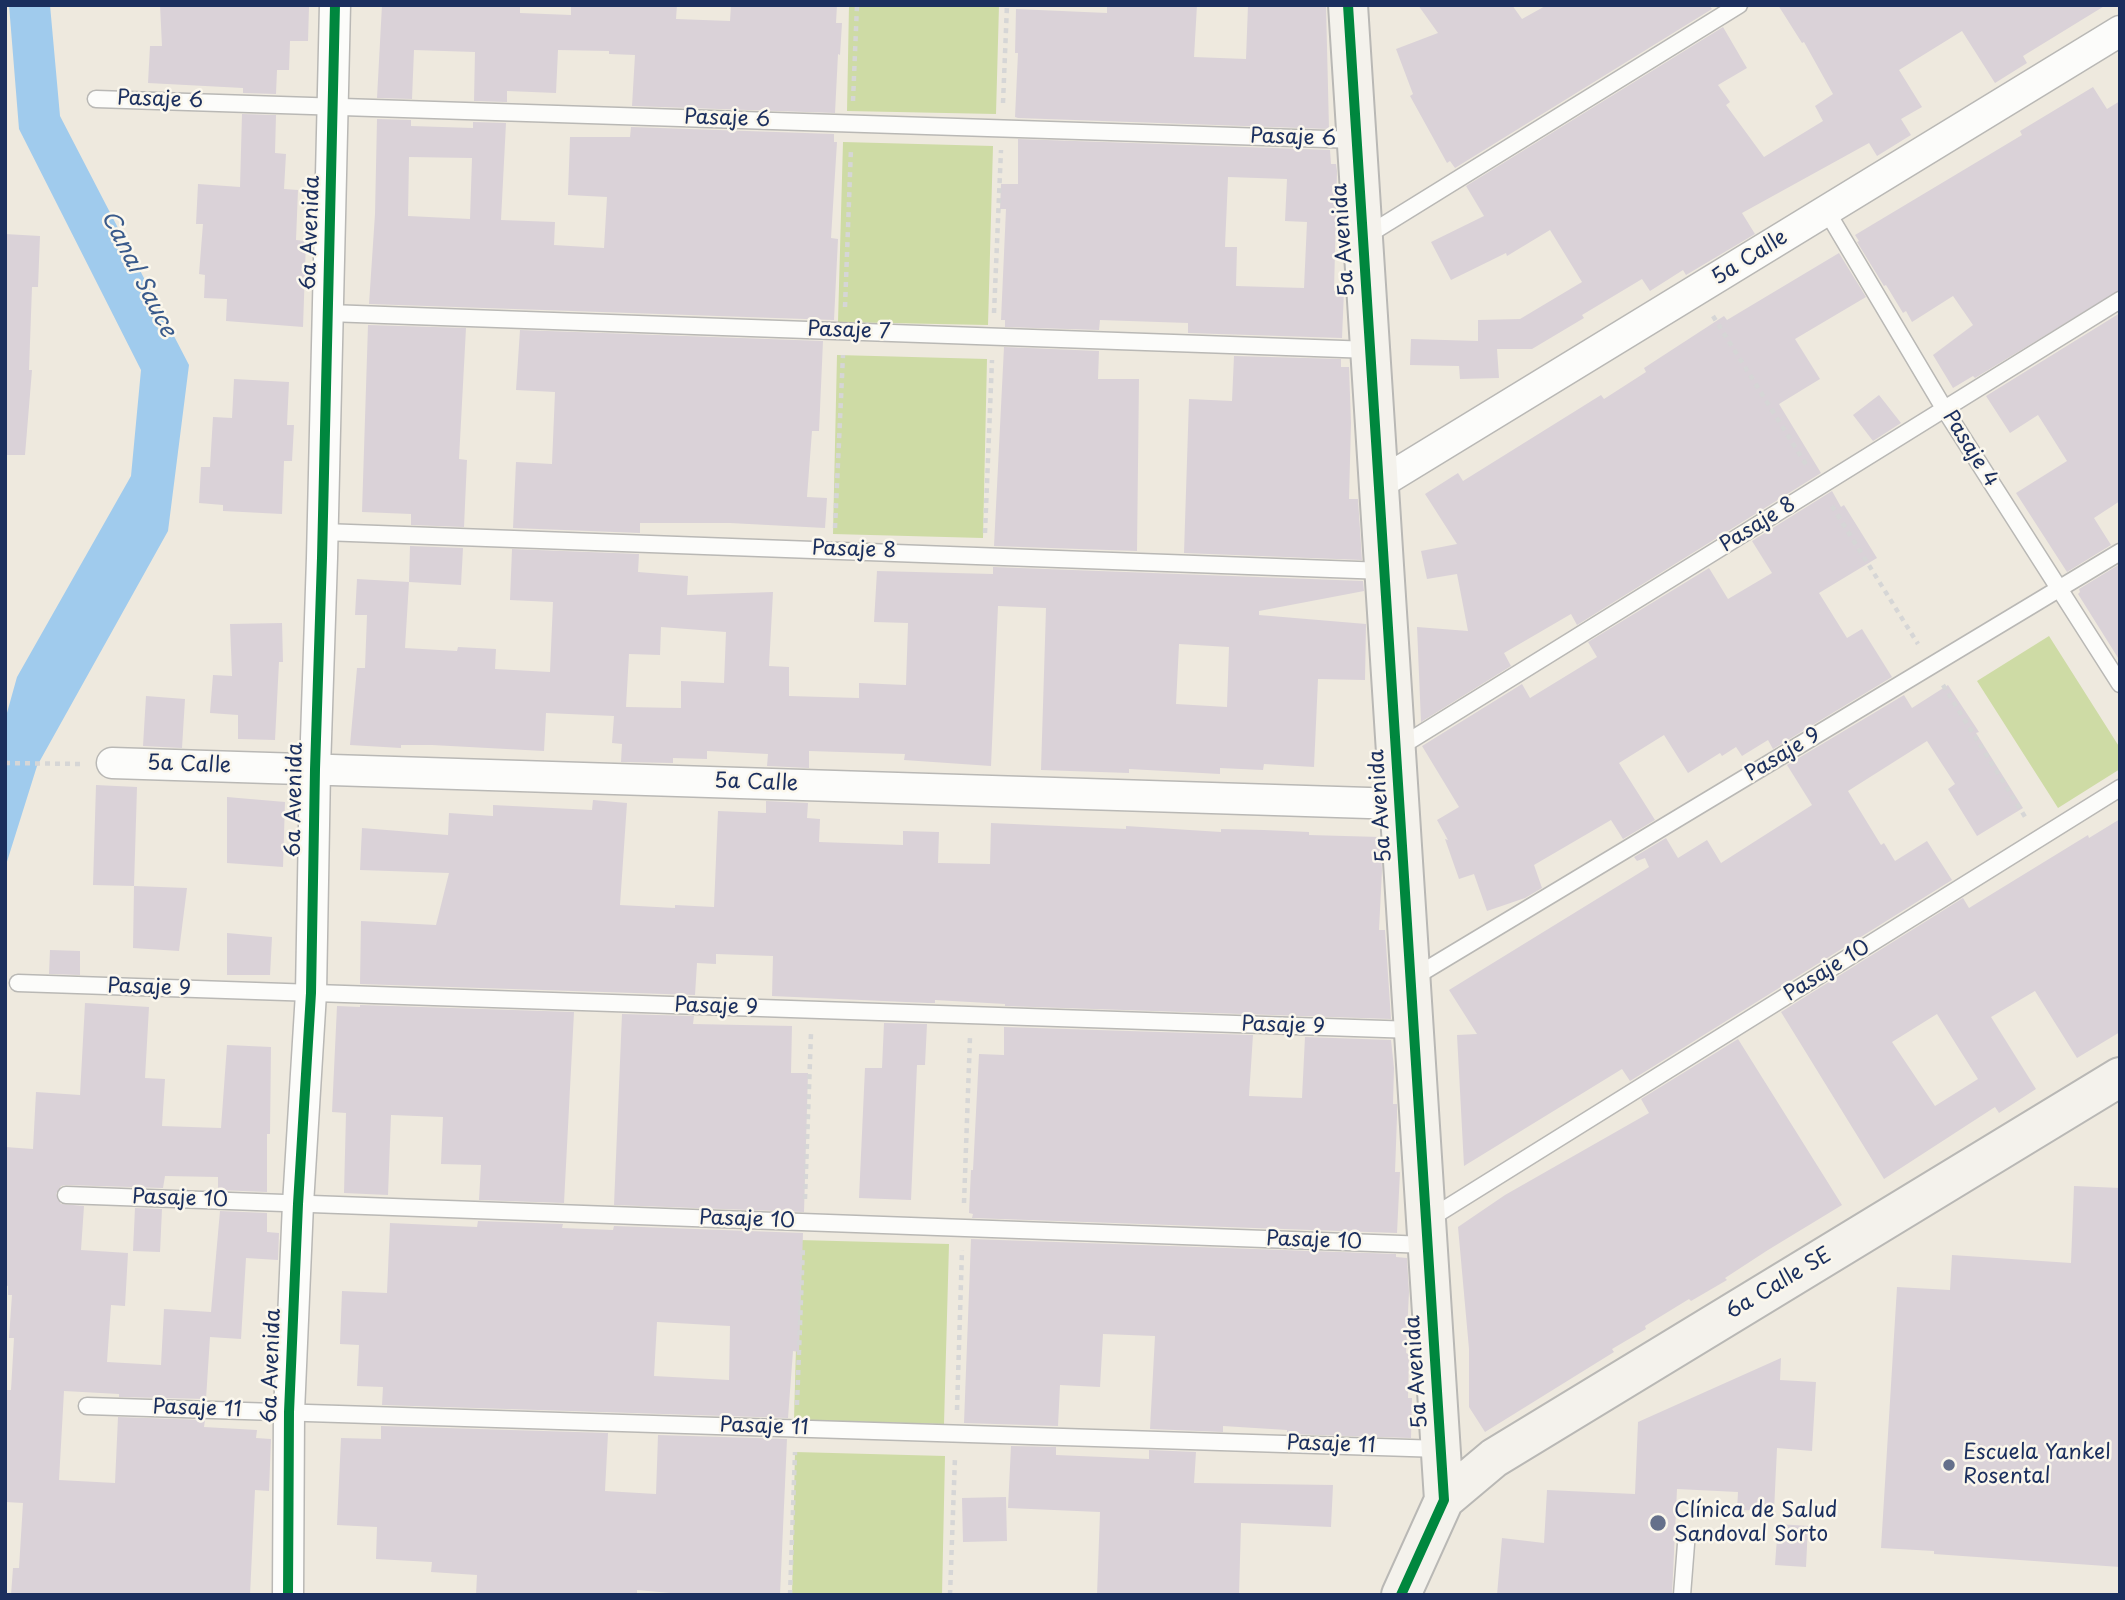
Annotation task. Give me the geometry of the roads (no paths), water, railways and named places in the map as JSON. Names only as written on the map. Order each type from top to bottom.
[{"type":"street","name":"6a Avenida","points":[[288,1595],[289,1412],[311,993],[335,5]]},
{"type":"street","name":"5a Avenida","points":[[1349,5],[1444,1500],[1401,1595]]},
{"type":"street","name":"5a Calle","points":[[1379,484],[2120,31]]},
{"type":"street","name":"5a Calle","points":[[112,763],[1400,804]]},
{"type":"street","name":"6a Calle SE","points":[[1444,1500],[1494,1458],[2120,1077]]},
{"type":"lane","points":[[1364,237],[1739,5]]},
{"type":"lane","name":"Pasaje 6","points":[[96,99],[1357,140]]},
{"type":"lane","name":"Pasaje 4","points":[[1826,210],[1945,410],[2120,684]]},
{"type":"lane","name":"Pasaje 8","points":[[1396,749],[2120,300]]},
{"type":"lane","name":"Pasaje 7","points":[[328,313],[1371,350]]},
{"type":"lane","name":"Pasaje 8","points":[[323,532],[1385,570]]},
{"type":"lane","name":"Pasaje 9","points":[[1411,979],[2120,552]]},
{"type":"lane","name":"Pasaje 10","points":[[66,1195],[963,1228],[1427,1232],[2120,788]]},
{"type":"lane","name":"Pasaje 9","points":[[18,983],[1414,1030]]},
{"type":"lane","name":"Pasaje 11","points":[[87,1406],[1441,1449]]},
{"type":"lane","points":[[1682,1595],[1686,1544]]},
{"type":"water","name":"Canal Sauce","points":[[9,5],[50,5],[60,116],[189,365],[168,531],[37,766],[5,868],[5,720],[17,677],[131,476],[141,370],[19,129]]},
{"type":"place","name":"Escuela Yankel Rosental","points":[[1949,1465]]},
{"type":"place","name":"Clínica de Salud Sandoval Sorto","points":[[1658,1523]]}]
